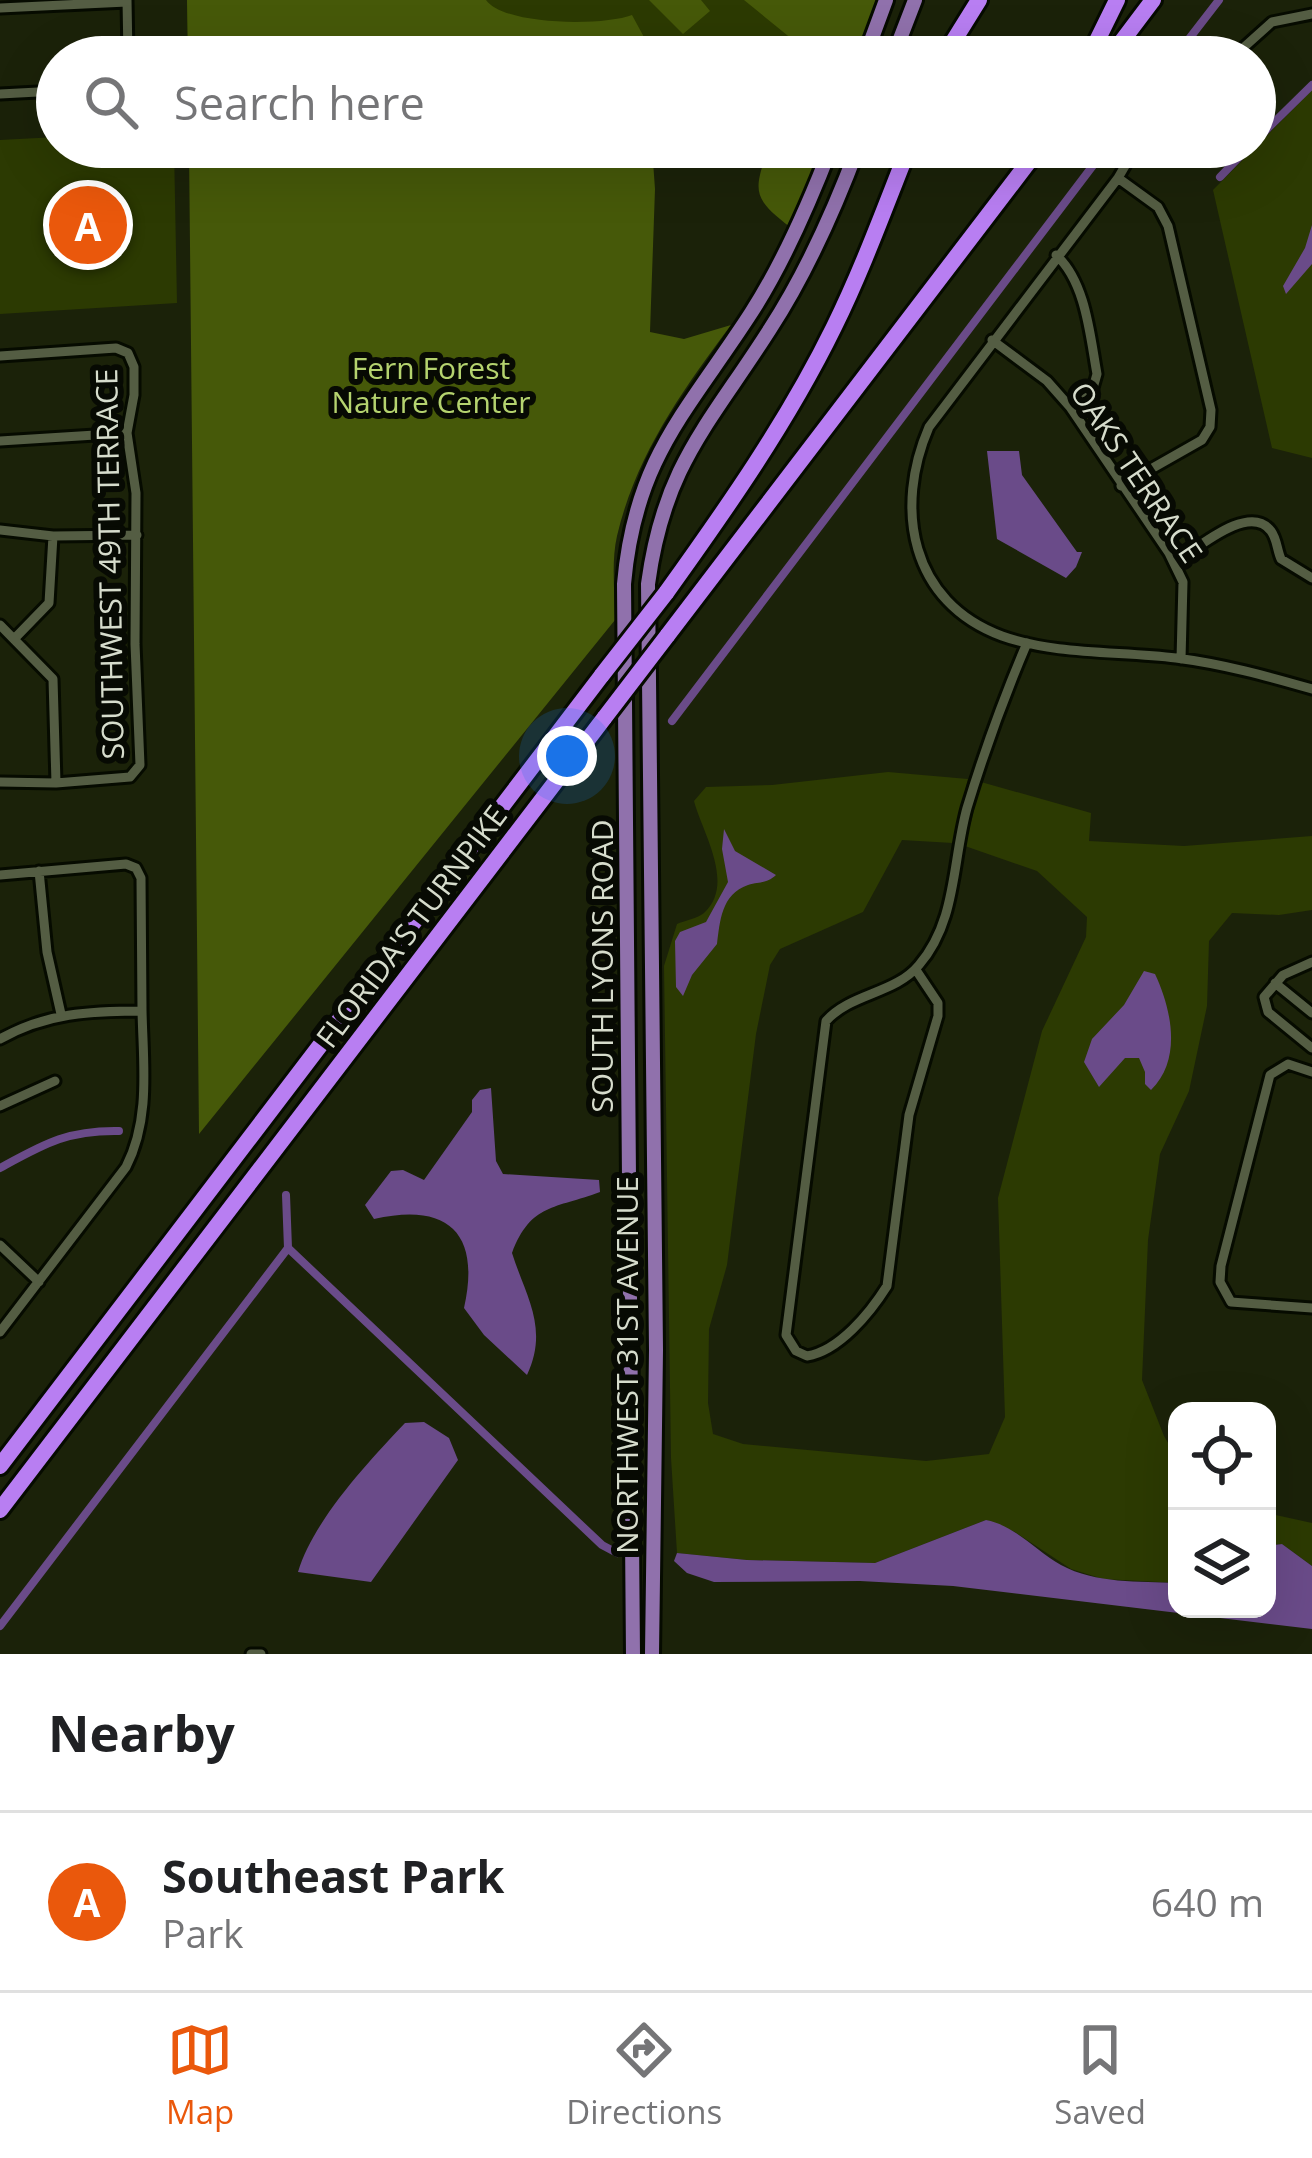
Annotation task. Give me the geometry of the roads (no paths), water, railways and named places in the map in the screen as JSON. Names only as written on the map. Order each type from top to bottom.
[{"type":"highway","points":[[952,36],[966,0]]},
{"type":"highway","points":[[957,36],[979,0]]},
{"type":"highway","points":[[1099,36],[1117,0]]},
{"type":"highway","points":[[1126,36],[1153,0]]},
{"type":"highway","name":"FLORIDA'S TURNPIKE","points":[[0,1466],[665,593],[770,440],[833,329],[901,168]]},
{"type":"highway","name":"FLORIDA'S TURNPIKE","points":[[0,1510],[1023,168]]},
{"type":"main road","points":[[873,36],[886,0]]},
{"type":"main road","points":[[901,36],[916,0]]},
{"type":"main road","name":"SOUTH LYONS ROAD","points":[[633,1654],[627,552],[639,500],[659,449],[752,312],[823,168]]},
{"type":"main road","name":"SOUTH LYONS ROAD","points":[[649,787],[648,584],[654,537],[672,481],[696,436],[803,275],[849,168]]},
{"type":"main road","name":"NORTHWEST 31ST AVENUE","points":[[649,787],[656,1333],[652,1654]]},
{"type":"main road","points":[[629,1106],[651,1106]]},
{"type":"street","points":[[0,8],[127,1],[128,36]]},
{"type":"street","points":[[1256,36],[1272,22],[1312,14]]},
{"type":"street","points":[[0,94],[36,92]]},
{"type":"street","points":[[1124,168],[929,427],[918,453],[909,508],[922,562],[939,589],[976,623],[1027,643],[1181,658],[1312,689]]},
{"type":"street","points":[[1118,178],[1158,207],[1168,226],[1210,410],[1210,427],[1202,440],[1121,486]]},
{"type":"street","points":[[1056,256],[1071,268],[1077,284],[1097,374],[1093,388],[1070,407]]},
{"type":"street","name":"OAKS TERRACE","points":[[992,340],[1047,381],[1070,407],[1174,563],[1183,582],[1181,658]]},
{"type":"street","name":"SOUTHWEST 49TH TERRACE","points":[[0,356],[116,348],[128,353],[134,367],[127,433],[137,535],[140,765],[136,774],[56,783]]},
{"type":"street","points":[[0,441],[127,433]]},
{"type":"street","points":[[1174,563],[1242,520],[1256,520],[1268,526],[1281,559],[1312,578]]},
{"type":"street","points":[[0,530],[53,536],[137,535]]},
{"type":"street","points":[[15,638],[49,603],[53,536]]},
{"type":"street","points":[[0,625],[53,680],[56,783],[0,782]]},
{"type":"street","points":[[916,970],[938,1004],[938,1016],[909,1115],[886,1286],[875,1304],[819,1354],[806,1356],[796,1351],[786,1335],[826,1021],[849,1000],[916,970],[944,928],[967,811],[997,715],[1027,643]]},
{"type":"street","points":[[0,875],[126,864],[136,868],[141,878],[142,1011],[142,1119],[136,1146],[0,1332]]},
{"type":"street","points":[[39,871],[47,952],[61,1014]]},
{"type":"street","points":[[1312,962],[1295,968],[1264,997],[1265,1007],[1312,1048]]},
{"type":"street","points":[[1275,983],[1312,1013]]},
{"type":"street","points":[[0,1039],[61,1014],[142,1011]]},
{"type":"street","points":[[1312,1072],[1288,1064],[1270,1076],[1234,1207],[1220,1282],[1231,1302],[1312,1308]]},
{"type":"street","points":[[0,1106],[55,1081]]},
{"type":"street","points":[[0,1245],[39,1282]]},
{"type":"street","points":[[251,1654],[260,1654]]},
{"type":"waterway","points":[[1191,36],[1219,0]]},
{"type":"waterway","points":[[1276,120],[1312,85]]},
{"type":"waterway","points":[[672,721],[1091,168]]},
{"type":"waterway","points":[[1220,177],[1229,168]]},
{"type":"waterway","points":[[0,1168],[56,1140],[119,1131]]},
{"type":"waterway","points":[[286,1195],[288,1248],[602,1545],[617,1553]]},
{"type":"waterway","points":[[0,1626],[288,1248]]},
{"type":"place","name":"Southeast Park","points":[[88,225]]},
{"type":"park label","name":"Fern Forest Nature Center","points":[[431,384]]}]
